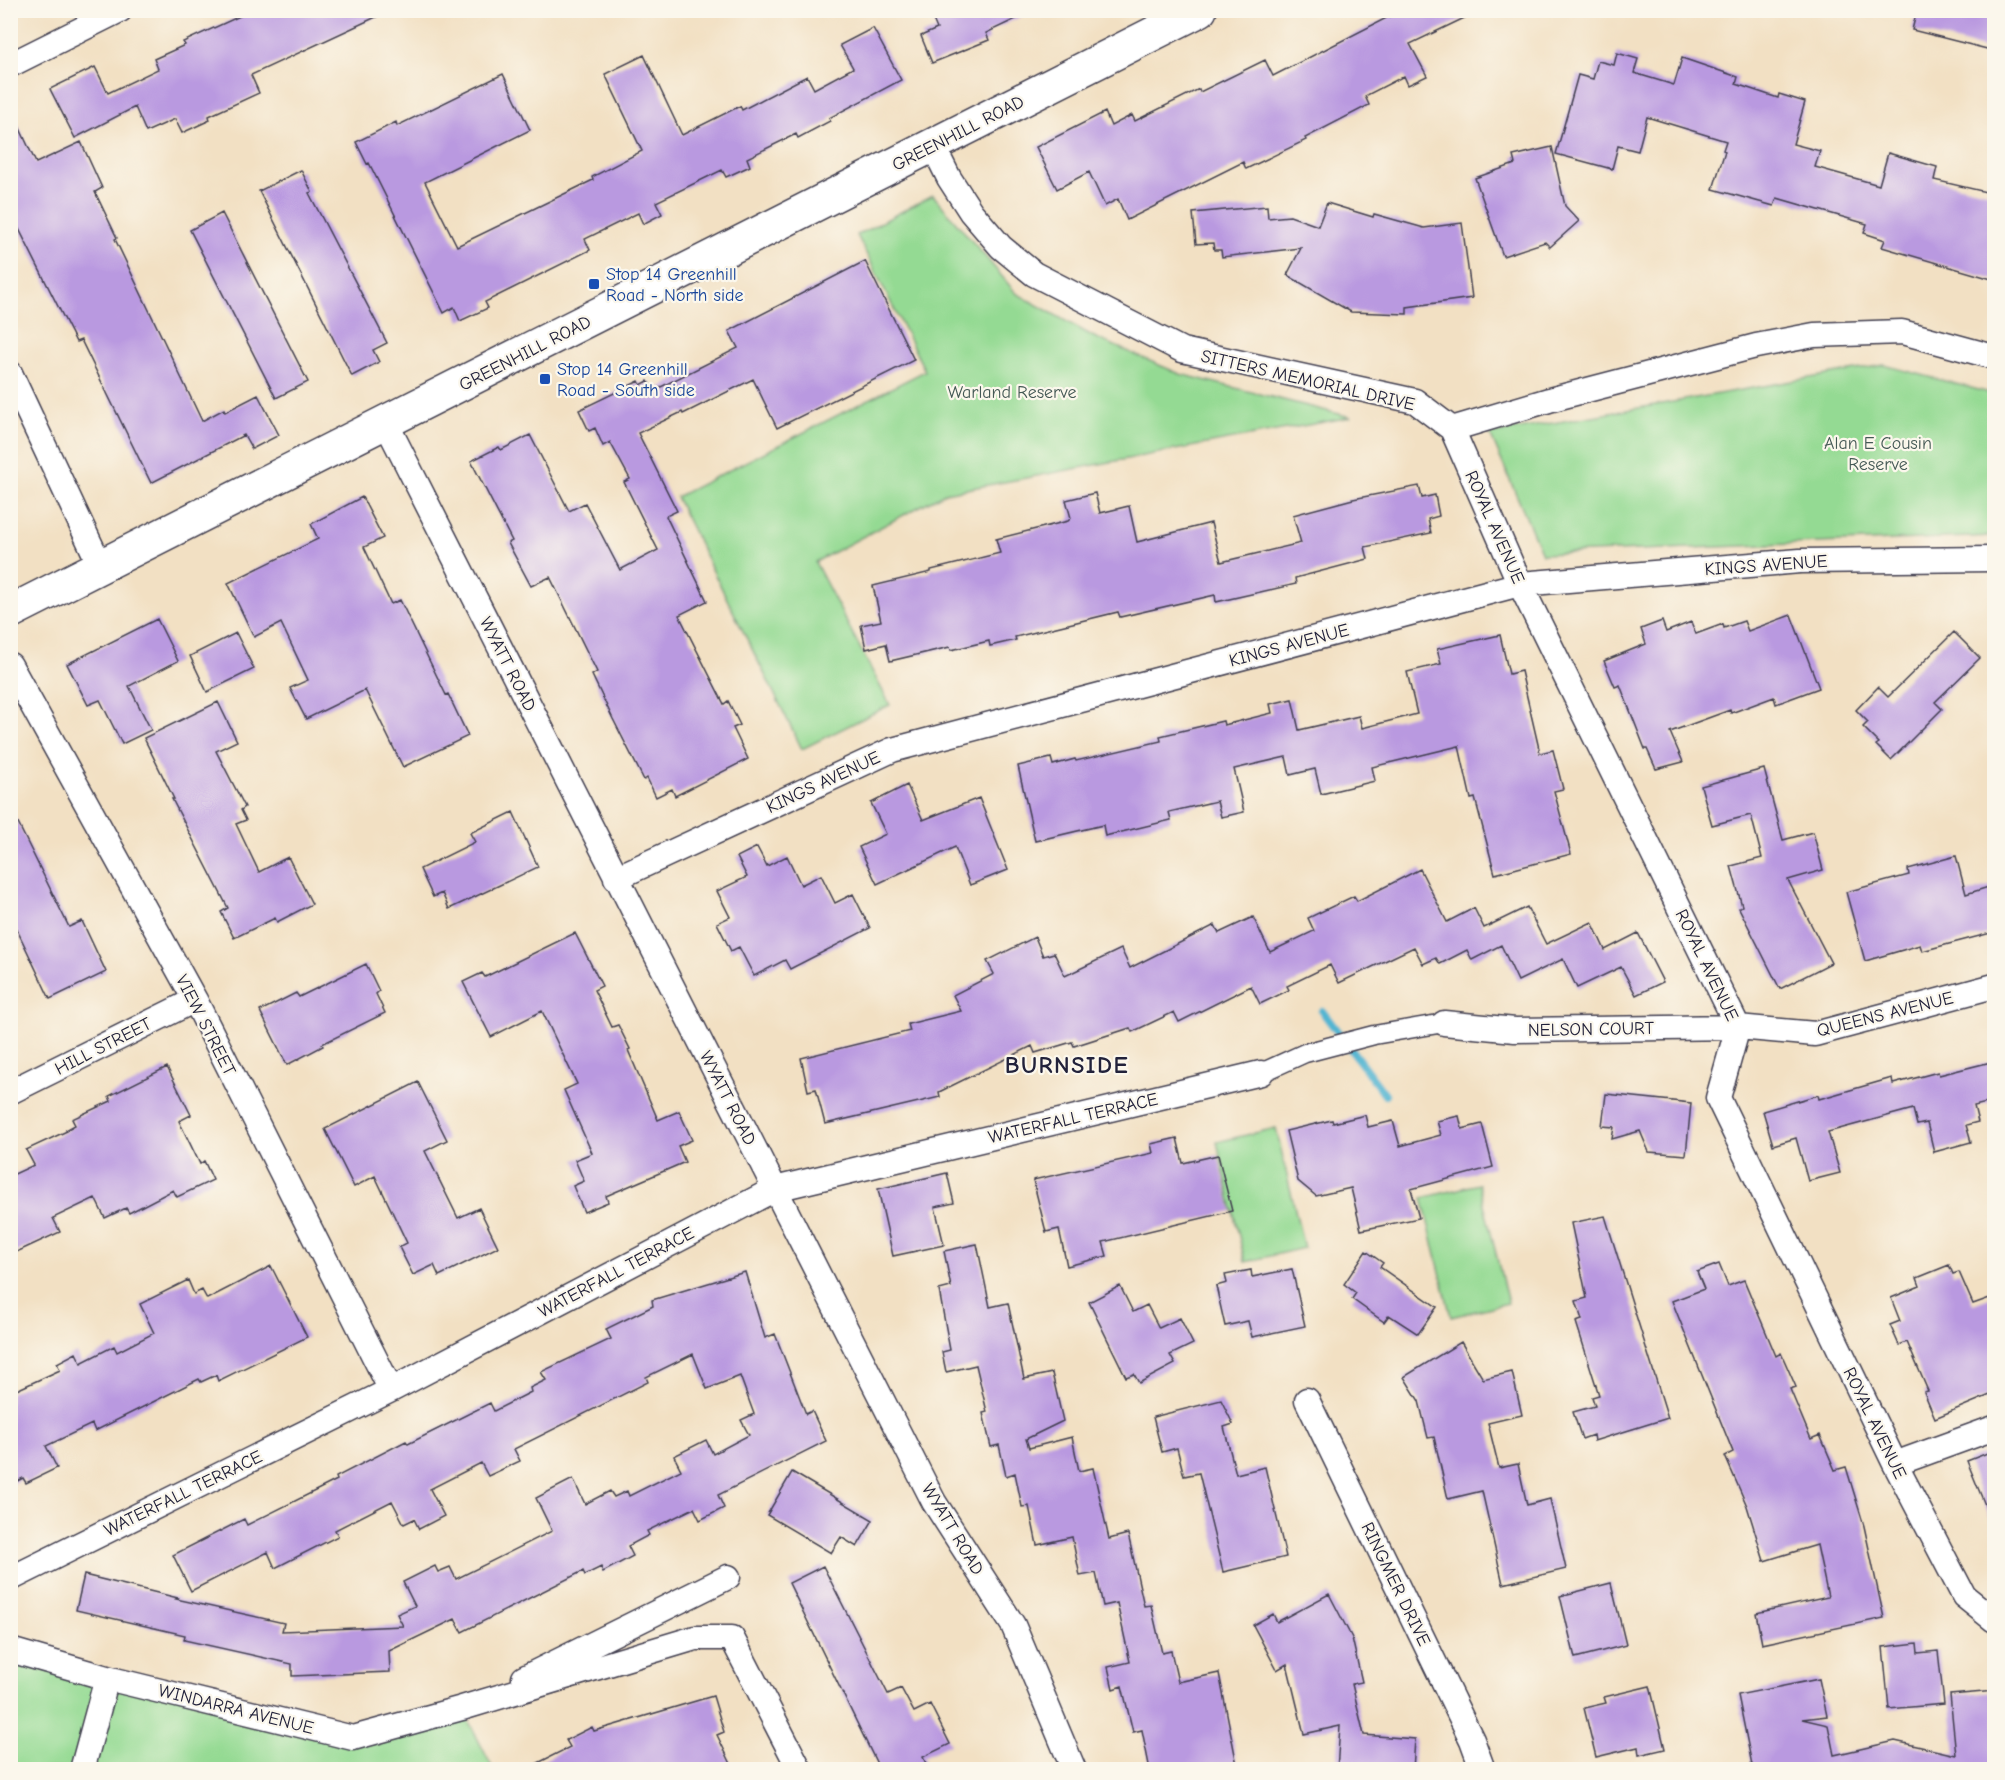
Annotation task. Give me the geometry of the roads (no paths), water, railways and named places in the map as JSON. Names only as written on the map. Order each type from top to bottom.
[{"type":"main road","name":"GREENHILL ROAD","points":[[10,612],[1200,10]]},
{"type":"street","points":[[10,65],[120,10]]},
{"type":"street","name":"SITTERS MEMORIAL DRIVE","points":[[933,146],[949,178],[971,212],[1001,247],[1034,274],[1182,350],[1415,401],[1452,429]]},
{"type":"street","points":[[1452,429],[1549,400],[1756,346],[1814,336],[1902,332],[1995,357]]},
{"type":"street","points":[[10,373],[101,567]]},
{"type":"street","name":"WYATT ROAD","points":[[386,423],[934,1502],[1013,1625],[1074,1770]]},
{"type":"street","name":"ROYAL AVENUE","points":[[1452,429],[1520,585],[1738,1026],[1718,1098],[1895,1464],[1964,1596],[1995,1620]]},
{"type":"street","name":"KINGS AVENUE","points":[[616,878],[892,750],[1520,585],[1800,561],[1995,559]]},
{"type":"street","name":"VIEW STREET","points":[[10,665],[195,1000],[390,1390]]},
{"type":"street","name":"QUEENS AVENUE","points":[[1738,1026],[1815,1034],[1995,986]]},
{"type":"street","name":"HILL STREET","points":[[10,1092],[195,1000]]},
{"type":"street","points":[[1261,1073],[1305,1053],[1364,1037],[1444,1023]]},
{"type":"street","name":"NELSON COURT","points":[[1444,1023],[1515,1030],[1738,1026]]},
{"type":"street","name":"WATERFALL TERRACE","points":[[10,1579],[390,1390],[775,1189],[1261,1073]]},
{"type":"street","name":"RINGMER DRIVE","points":[[1307,1400],[1472,1740],[1483,1770]]},
{"type":"street","points":[[1895,1464],[1995,1428]]},
{"type":"street","name":"WINDARRA AVENUE","points":[[462,1708],[728,1577]]},
{"type":"street","name":"WINDARRA AVENUE","points":[[10,1650],[106,1678],[353,1738],[695,1638],[732,1638],[800,1770]]},
{"type":"street","points":[[81,1770],[106,1678]]},
{"type":"waterway","points":[[1322,1011],[1385,1095]]},
{"type":"place","name":"Stop 14 Greenhill Road - North side","points":[[594,284]]},
{"type":"place","name":"Stop 14 Greenhill Road - South side","points":[[545,379]]},
{"type":"district","name":"BURNSIDE","points":[[1067,1065]]},
{"type":"park label","name":"Warland Reserve","points":[[1012,392]]},
{"type":"park label","name":"Alan E Cousin Reserve","points":[[1878,453]]}]
